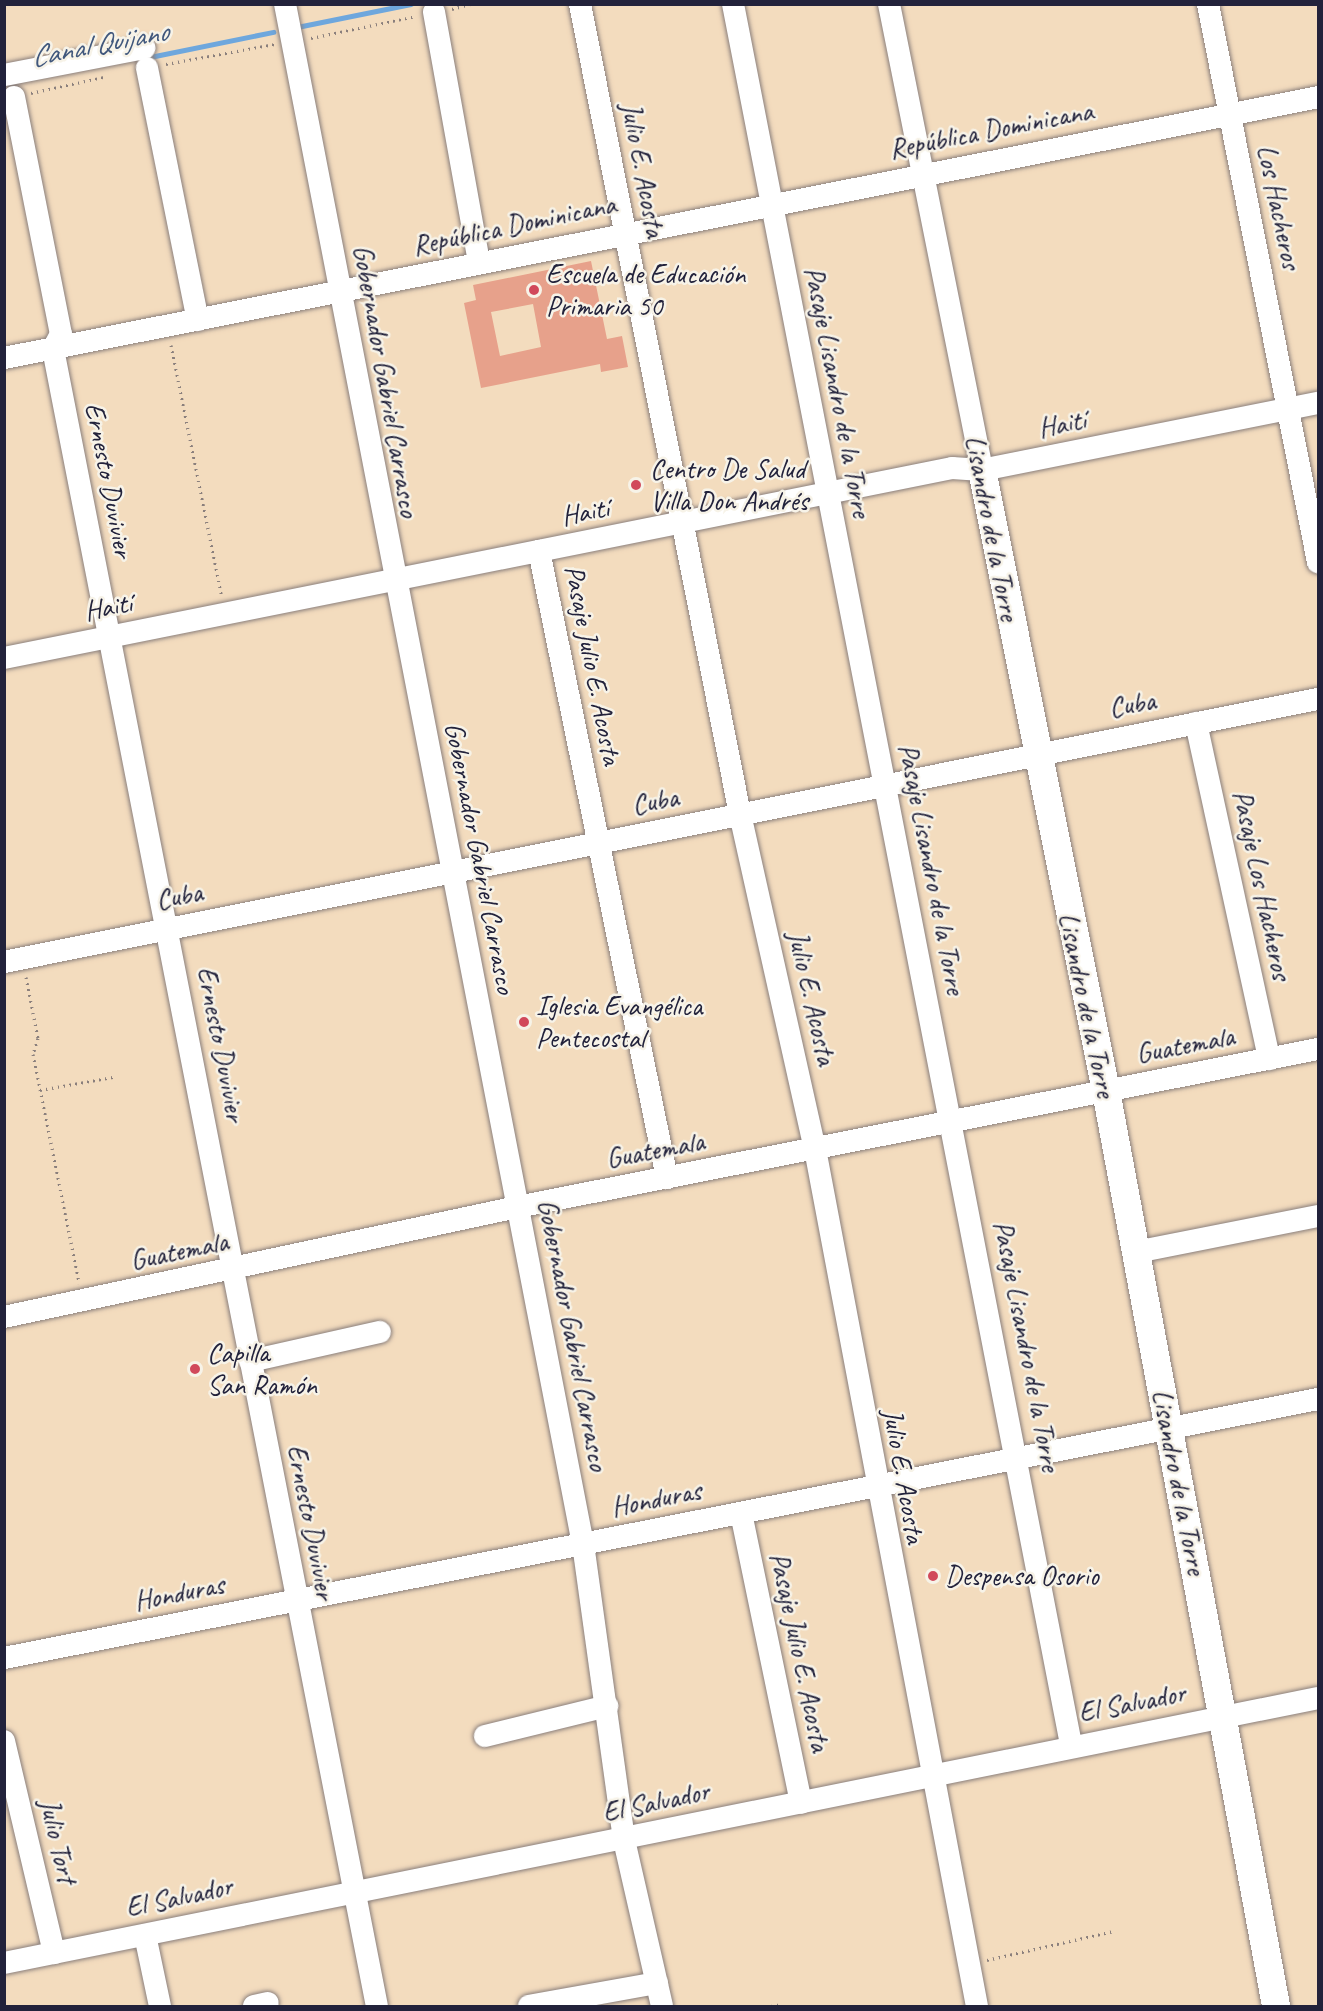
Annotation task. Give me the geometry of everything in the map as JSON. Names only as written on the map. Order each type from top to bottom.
[{"type":"main road","name":"Lisandro de la Torre","points":[[982,470],[1035,753],[1106,1091],[1224,1716],[1276,2007]]},
{"type":"street","name":"Gobernador Gabriel Carrasco","points":[[285,4],[392,580],[454,873],[583,1544],[624,1840],[662,2007]]},
{"type":"street","name":"Julio E. Acosta","points":[[580,4],[740,814],[815,1149],[875,1486],[977,2007]]},
{"type":"street","name":"Pasaje Lisandro de la Torre","points":[[733,4],[826,494],[1020,1458],[1071,1745]]},
{"type":"street","name":"Lisandro de la Torre","points":[[889,4],[982,470]]},
{"type":"street","name":"Los Hacheros","points":[[1208,4],[1290,408],[1318,562]]},
{"type":"street","points":[[434,12],[479,262]]},
{"type":"street","points":[[4,75],[145,58],[198,320]]},
{"type":"street","name":"Ernesto Duvivier","points":[[14,97],[61,334],[53,349],[377,2007]]},
{"type":"street","name":"República Dominicana","points":[[4,358],[772,203],[1318,97]]},
{"type":"street","name":"Haití","points":[[4,658],[952,468],[982,470],[1318,403]]},
{"type":"street","name":"Pasaje Julio E. Acosta","points":[[539,551],[667,1178]]},
{"type":"street","name":"Cuba","points":[[13,960],[454,873],[1035,753],[1318,699]]},
{"type":"street","name":"Pasaje Los Hacheros","points":[[1196,723],[1269,1059]]},
{"type":"street","name":"Guatemala","points":[[4,1317],[83,1302],[517,1207],[1318,1049]]},
{"type":"street","points":[[1136,1252],[1318,1216]]},
{"type":"street","points":[[250,1361],[380,1332]]},
{"type":"street","name":"Honduras","points":[[4,1658],[1318,1399]]},
{"type":"street","name":"Pasaje Julio E. Acosta","points":[[741,1513],[801,1803]]},
{"type":"street","name":"El Salvador","points":[[4,1963],[353,1890],[624,1840],[931,1779],[1071,1745],[1318,1698]]},
{"type":"street","points":[[485,1736],[607,1706]]},
{"type":"street","name":"Julio Tort","points":[[4,1741],[54,1953]]},
{"type":"street","points":[[145,1935],[160,2007]]},
{"type":"street","points":[[529,2007],[657,1983]]},
{"type":"path","points":[[145,58],[292,41],[471,4]]},
{"type":"path","points":[[14,97],[114,75]]},
{"type":"path","points":[[167,325],[226,614]]},
{"type":"path","points":[[13,960],[38,1038],[33,1054],[83,1302]]},
{"type":"path","points":[[40,1090],[113,1077]]},
{"type":"path","points":[[969,1964],[1114,1931]]},
{"type":"path","points":[[771,2007],[782,2004]]},
{"type":"building","points":[[591,261],[607,339],[622,336],[628,367],[601,372],[600,364],[481,388],[464,303],[476,300],[473,285]],"holes":[[[533,304],[541,347],[500,356],[491,312]]]},
{"type":"waterway","name":"Canal Quijano","points":[[297,27],[411,4]]},
{"type":"waterway","name":"Canal Quijano","points":[[145,58],[273,32]]},
{"type":"place","name":"Escuela de Educación Primaria 50","points":[[534,290]]},
{"type":"place","name":"Centro De Salud Villa Don Andrés","points":[[636,485]]},
{"type":"place","name":"Iglesia Evangélica Pentecostal","points":[[524,1022]]},
{"type":"place","name":"Capilla San Ramón","points":[[195,1369]]},
{"type":"place","name":"Despensa Osorio","points":[[933,1576]]}]
